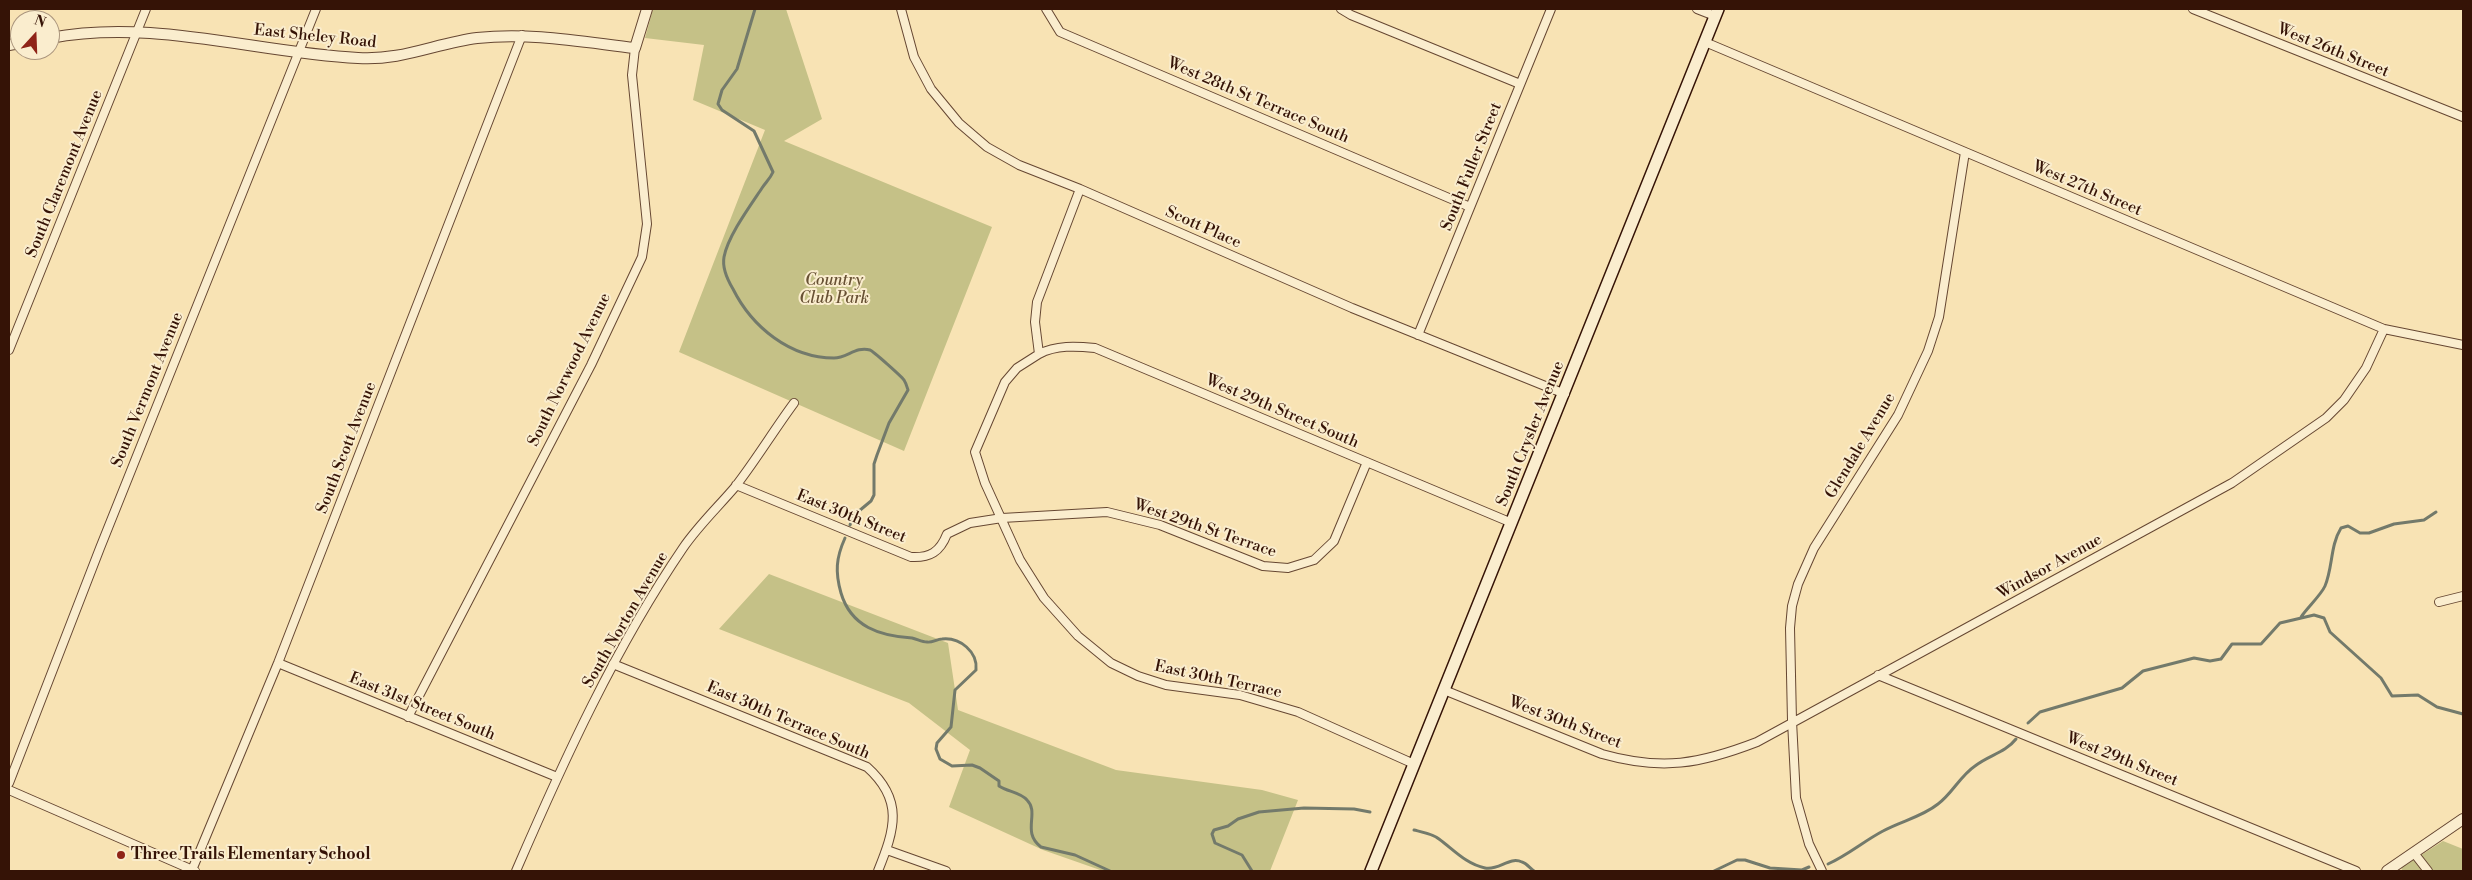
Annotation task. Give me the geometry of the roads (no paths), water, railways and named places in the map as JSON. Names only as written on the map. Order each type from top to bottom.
[{"type":"main road","name":"South Crysler Avenue","points":[[1371,871],[1717,13]]},
{"type":"street","name":"South Claremont Avenue","points":[[9,350],[146,9]]},
{"type":"street","name":"South Vermont Avenue","points":[[9,784],[100,548],[316,9]]},
{"type":"street","name":"South Norwood Avenue","points":[[408,717],[582,383],[642,257],[646,224],[632,75],[635,48],[647,9]]},
{"type":"street","name":"Scott Place","points":[[901,9],[914,57],[932,89],[959,123],[987,147],[1019,165],[1080,189],[1418,335],[1564,394]]},
{"type":"street","name":"West 28th St Terrace South","points":[[1046,9],[1060,32],[1470,207]]},
{"type":"street","points":[[1342,9],[1351,15],[1520,84]]},
{"type":"street","name":"South Fuller Street","points":[[1418,335],[1551,9]]},
{"type":"street","points":[[1697,9],[1717,13]]},
{"type":"street","name":"West 26th Street","points":[[2193,9],[2463,117]]},
{"type":"street","name":"East Sheley Road","points":[[60,37],[96,32],[137,31],[358,58],[384,58],[408,55],[475,38],[522,35],[635,48]]},
{"type":"street","name":"South Scott Avenue","points":[[193,871],[278,663],[522,35]]},
{"type":"street","name":"West 27th Street","points":[[1705,42],[2384,329],[2463,345]]},
{"type":"street","name":"Glendale Avenue","points":[[1822,871],[1809,844],[1796,798],[1790,628],[1798,584],[1814,548],[1898,415],[1928,351],[1939,317],[1965,152]]},
{"type":"street","points":[[1038,354],[1035,322],[1037,302],[1080,189]]},
{"type":"street","name":"Windsor Avenue","points":[[1680,763],[1723,755],[1757,742],[1792,721],[2060,578],[2232,483],[2326,418],[2344,400],[2366,368],[2384,329]]},
{"type":"street","name":"West 29th Street South","points":[[975,452],[1005,382],[1017,368],[1047,349],[1070,346],[1095,348],[1512,523]]},
{"type":"street","name":"South Norton Avenue","points":[[516,871],[557,777],[613,664],[685,546],[736,485],[794,402]]},
{"type":"street","name":"East 30th Terrace","points":[[975,452],[985,483],[1020,560],[1044,598],[1078,636],[1111,663],[1138,676],[1166,685],[1240,695],[1298,712],[1414,764]]},
{"type":"street","name":"West 29th St Terrace","points":[[947,534],[970,523],[1002,518],[1107,512],[1160,525],[1263,566],[1288,568],[1314,560],[1334,541],[1367,462]]},
{"type":"street","name":"East 30th Street","points":[[736,485],[912,557],[924,557],[936,552],[944,543],[947,534]]},
{"type":"street","points":[[2439,602],[2463,596]]},
{"type":"street","name":"East 31st Street South","points":[[278,663],[557,777]]},
{"type":"street","name":"East 30th Terrace South","points":[[613,664],[867,766],[880,779],[892,802],[893,822],[886,850],[878,871]]},
{"type":"street","name":"West 29th Street","points":[[1878,675],[2356,871]]},
{"type":"street","name":"West 30th Street","points":[[1444,690],[1602,754],[1651,764],[1680,763]]},
{"type":"street","points":[[9,790],[193,871]]},
{"type":"street","points":[[2387,871],[2463,820]]},
{"type":"street","points":[[886,850],[946,871]]},
{"type":"street","points":[[2414,853],[2428,871]]},
{"type":"waterway","points":[[755,9],[737,69],[722,90],[718,104],[722,110],[754,131],[773,172],[746,212],[726,249],[724,269],[727,277],[741,303],[751,316],[774,338],[802,353],[818,357],[834,358],[860,350],[870,350],[902,378],[908,390],[889,423],[874,464],[874,495],[871,501],[853,516],[850,525]]},
{"type":"waterway","points":[[2301,617],[2325,586],[2335,542],[2341,528],[2348,526],[2360,533],[2369,533],[2394,524],[2424,520],[2436,512]]},
{"type":"waterway","points":[[845,538],[838,559],[838,578],[846,605],[859,622],[878,632],[925,642],[942,639],[955,640],[966,647],[974,657],[976,670],[955,690],[951,727],[937,743],[936,749],[940,759],[952,766],[972,765],[980,768],[999,781],[999,786],[1024,797],[1031,805],[1032,835],[1041,847],[1075,855],[1110,871]]},
{"type":"waterway","points":[[2028,723],[2040,712],[2122,688],[2143,671],[2194,658],[2210,661],[2221,659],[2232,644],[2261,644],[2280,623],[2314,615],[2324,618],[2330,632],[2381,678],[2392,696],[2418,695],[2437,707],[2463,714]]},
{"type":"waterway","points":[[1828,864],[1883,831],[1932,808],[1943,800],[1970,770],[1980,762],[2007,748],[2016,739]]},
{"type":"waterway","points":[[1252,871],[1242,855],[1215,843],[1212,834],[1214,830],[1259,812],[1304,808],[1354,809],[1370,812]]},
{"type":"waterway","points":[[1414,830],[1437,837],[1466,860],[1478,866],[1490,868],[1517,861],[1525,863],[1534,871]]},
{"type":"waterway","points":[[1714,871],[1737,860],[1745,860],[1770,868],[1802,870],[1809,867]]},
{"type":"place","name":"Three Trails Elementary School","points":[[121,855]]},
{"type":"park label","name":"Country Club Park","points":[[834,290]]}]
